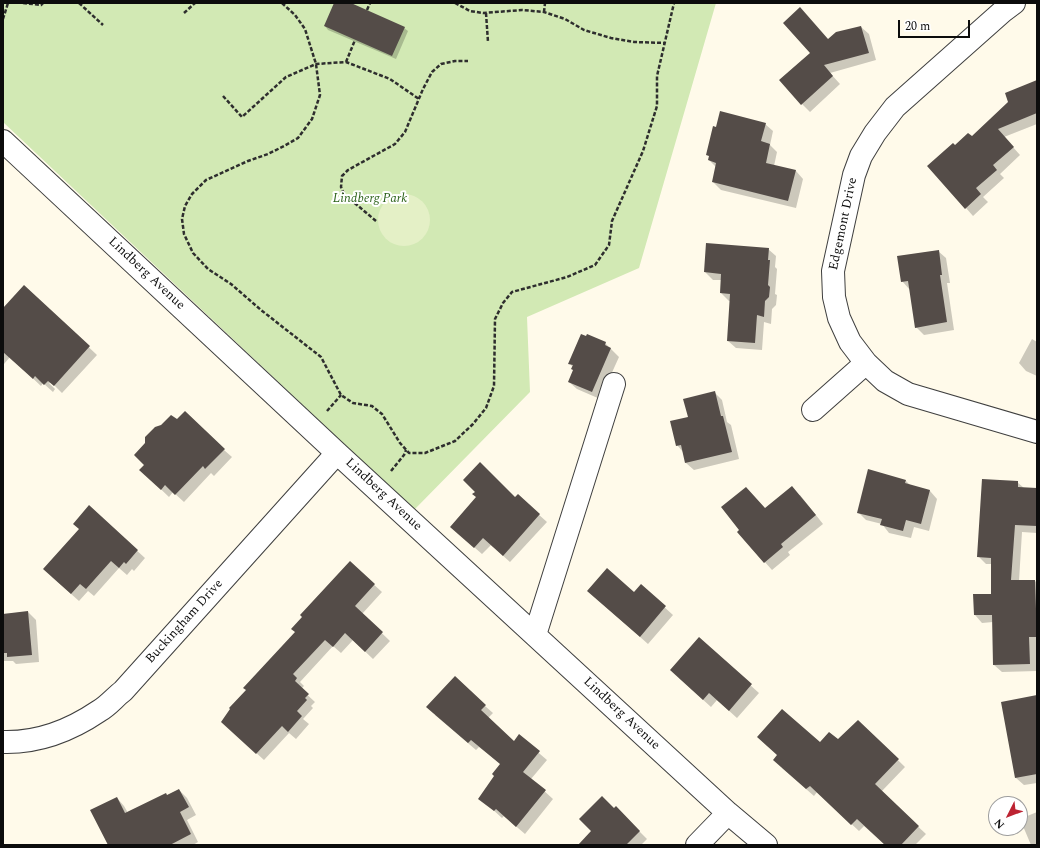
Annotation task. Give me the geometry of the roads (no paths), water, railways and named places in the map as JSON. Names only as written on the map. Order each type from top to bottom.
[{"type":"street","name":"Edgemont Drive","points":[[1014,3],[895,107],[874,133],[861,156],[854,175],[833,271],[834,297],[839,318],[850,342],[866,363],[885,381],[908,394],[1037,432]]},
{"type":"street","name":"Lindberg Avenue","points":[[3,141],[535,636],[728,813],[766,845]]},
{"type":"street","points":[[813,410],[866,363]]},
{"type":"street","points":[[535,636],[614,384]]},
{"type":"street","name":"Buckingham Drive","points":[[3,742],[42,738],[70,728],[101,710],[123,691],[338,453]]},
{"type":"street","points":[[697,845],[728,813]]},
{"type":"park label","name":"Lindberg Park","points":[[370,199]]}]
